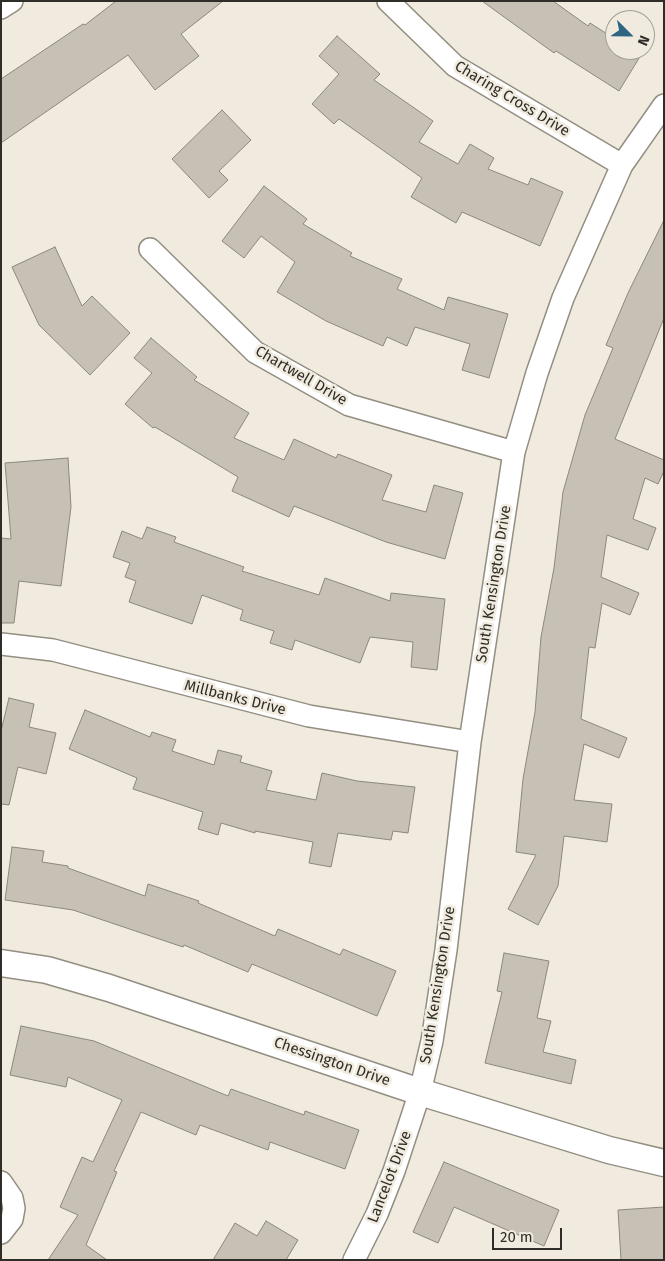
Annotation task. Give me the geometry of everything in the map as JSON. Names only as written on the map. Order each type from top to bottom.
[{"type":"street","points":[[1,8],[12,1]]},
{"type":"street","name":"Charing Cross Drive","points":[[388,1],[455,66],[622,165]]},
{"type":"street","name":"South Kensington Drive","points":[[420,1092],[432,1041],[446,950],[470,742],[514,452],[537,372],[563,298],[622,165],[664,105]]},
{"type":"street","name":"Chartwell Drive","points":[[150,249],[255,352],[349,405],[514,452]]},
{"type":"street","name":"Millbanks Drive","points":[[1,644],[53,650],[309,716],[470,742]]},
{"type":"street","name":"Chessington Drive","points":[[1,963],[47,970],[109,988],[420,1092],[609,1150],[664,1163]]},
{"type":"street","name":"Lancelot Drive","points":[[354,1260],[380,1206],[420,1092]]},
{"type":"street","points":[[1,1182],[12,1198],[14,1208],[12,1219],[1,1233]]},
{"type":"building","points":[[116,1],[223,1],[181,34],[199,56],[155,90],[128,55],[1,143],[1,79],[83,24],[85,25]]},
{"type":"building","points":[[482,1],[553,1],[588,26],[590,23],[605,33],[605,60],[638,60],[619,91],[556,51],[554,53]]},
{"type":"building","points":[[337,36],[380,74],[374,80],[433,121],[419,142],[458,164],[470,144],[494,158],[488,169],[528,185],[531,178],[563,192],[540,246],[462,212],[456,223],[411,197],[422,178],[339,119],[334,124],[312,104],[339,74],[319,56]]},
{"type":"building","points":[[222,110],[251,140],[219,171],[228,180],[209,198],[172,159]]},
{"type":"building","points":[[264,186],[307,219],[303,224],[352,253],[350,256],[402,279],[397,289],[444,310],[448,297],[508,314],[489,378],[462,370],[470,344],[415,327],[407,346],[387,337],[383,346],[326,321],[277,292],[295,262],[261,236],[244,258],[222,241]]},
{"type":"building","points":[[664,220],[664,318],[615,439],[664,460],[664,471],[658,484],[645,478],[633,519],[656,528],[648,550],[607,535],[601,577],[639,593],[630,615],[602,603],[595,648],[589,647],[581,719],[627,738],[619,758],[584,744],[574,800],[612,804],[607,842],[564,836],[558,886],[538,925],[508,909],[536,855],[516,852],[523,779],[535,712],[541,637],[554,568],[563,492],[585,415],[613,348],[606,345],[628,293]]},
{"type":"building","points":[[55,247],[82,306],[92,296],[130,333],[90,375],[39,325],[12,267]]},
{"type":"building","points":[[151,338],[197,377],[194,380],[249,413],[234,438],[284,460],[294,439],[336,458],[338,454],[392,475],[382,500],[426,512],[434,485],[463,493],[445,559],[386,542],[294,506],[289,517],[232,491],[238,477],[155,427],[153,428],[125,404],[152,373],[134,358]]},
{"type":"building","points":[[68,458],[71,507],[61,586],[19,581],[14,623],[1,623],[1,538],[11,539],[5,463]]},
{"type":"building","points":[[147,527],[176,537],[174,542],[244,567],[242,571],[319,595],[325,578],[390,601],[391,593],[445,599],[437,670],[411,667],[413,642],[370,637],[360,663],[295,640],[292,650],[270,643],[274,631],[240,620],[243,610],[202,595],[192,624],[129,602],[136,581],[125,577],[130,563],[113,557],[122,531],[142,539]]},
{"type":"building","points":[[9,698],[34,704],[29,727],[56,733],[46,774],[18,767],[9,805],[1,804],[1,731]]},
{"type":"building","points":[[85,710],[150,737],[152,732],[176,740],[172,751],[214,765],[218,750],[242,756],[240,762],[272,771],[266,790],[316,800],[322,773],[357,781],[415,787],[408,833],[393,831],[391,840],[338,833],[331,867],[309,863],[313,842],[255,831],[255,833],[221,823],[218,835],[198,829],[203,812],[133,789],[137,778],[69,749]]},
{"type":"building","points":[[12,847],[44,851],[42,862],[68,866],[68,868],[145,896],[148,884],[199,901],[198,903],[275,936],[278,929],[340,955],[343,949],[396,971],[377,1016],[252,964],[248,972],[184,945],[183,947],[73,910],[5,900]]},
{"type":"building","points":[[504,953],[549,961],[537,1018],[551,1021],[543,1052],[576,1060],[571,1084],[485,1063],[502,992],[497,991]]},
{"type":"building","points":[[21,1026],[94,1041],[228,1096],[231,1089],[304,1115],[305,1111],[359,1130],[345,1169],[270,1142],[268,1150],[200,1125],[196,1135],[141,1112],[114,1171],[117,1172],[86,1245],[107,1260],[48,1260],[78,1215],[60,1207],[82,1157],[93,1162],[122,1100],[68,1077],[66,1087],[10,1075]]},
{"type":"building","points":[[444,1162],[559,1210],[544,1246],[454,1207],[438,1243],[413,1232]]},
{"type":"building","points":[[664,1207],[664,1260],[621,1260],[618,1210]]},
{"type":"building","points":[[266,1221],[298,1240],[286,1260],[213,1260],[235,1223],[257,1236]]}]
